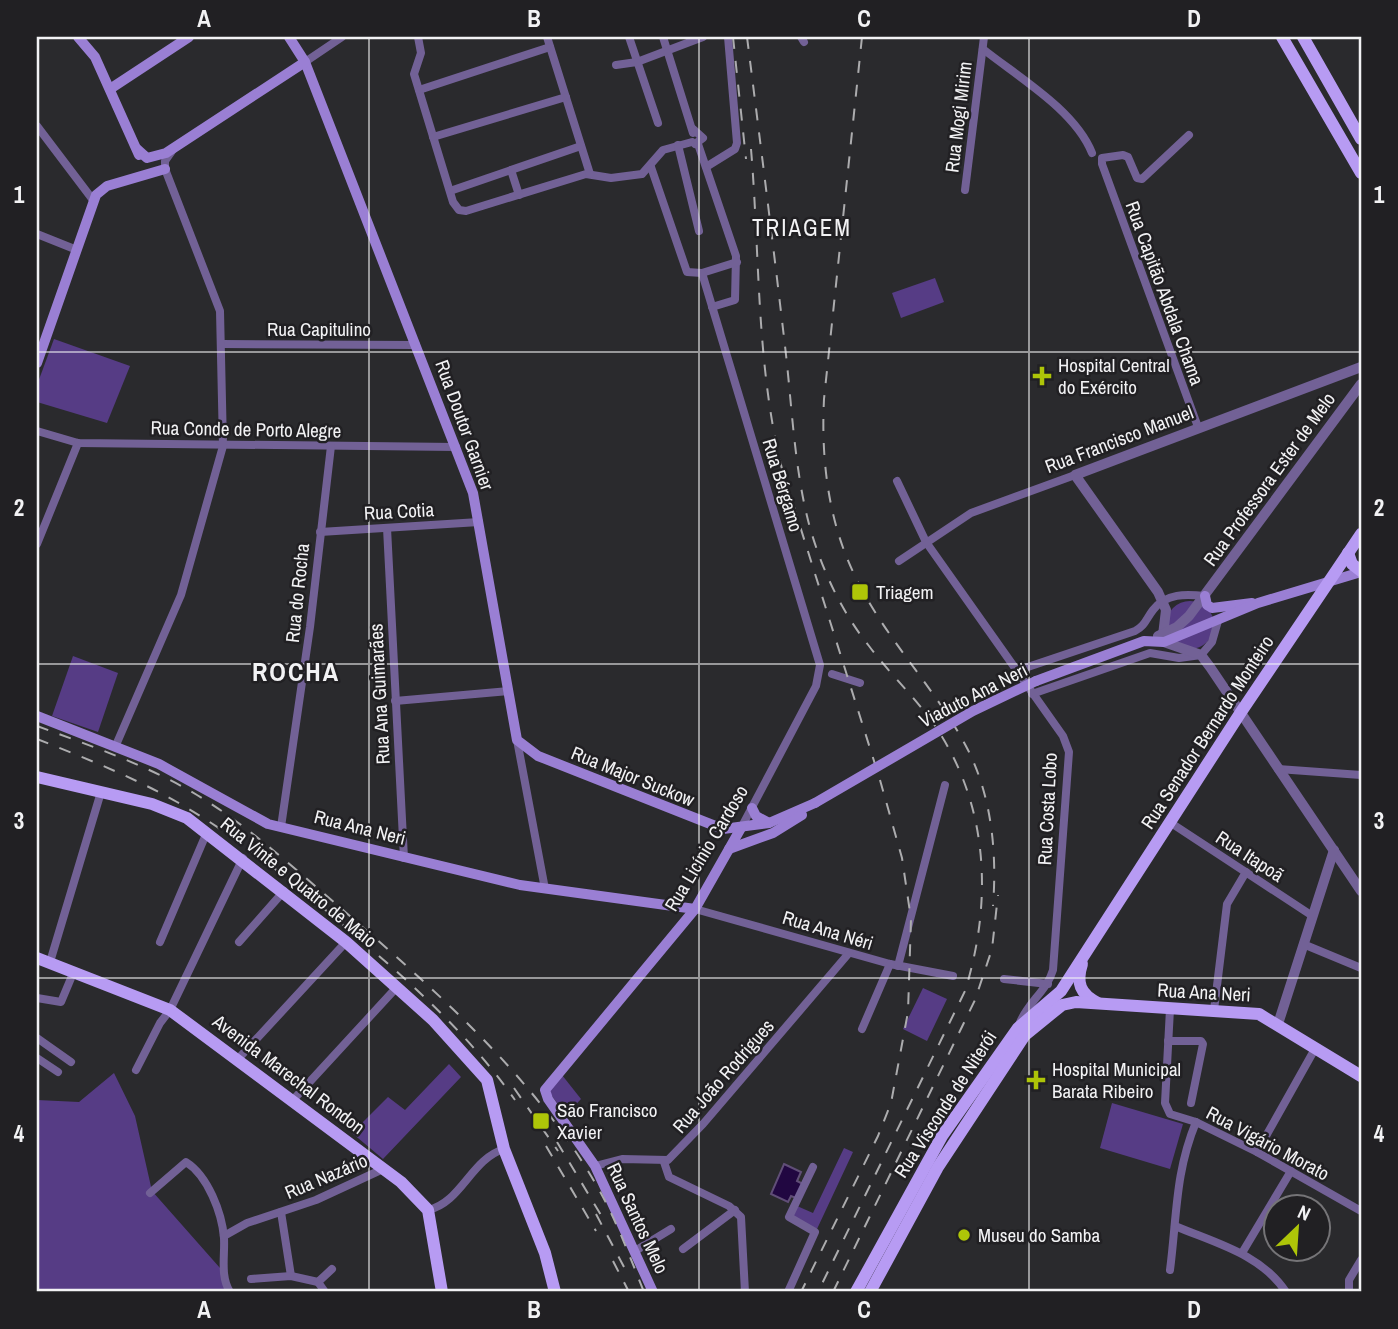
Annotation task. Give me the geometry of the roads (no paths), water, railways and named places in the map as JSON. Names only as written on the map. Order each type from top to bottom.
[{"type":"main road","points":[[78,37],[95,57],[110,89],[137,149],[142,164],[141,174]]},
{"type":"main road","points":[[110,89],[189,37]]},
{"type":"main road","name":"Rua Doutor Garnier","points":[[289,37],[305,62],[473,493],[517,740]]},
{"type":"main road","points":[[1282,37],[1361,173]]},
{"type":"main road","points":[[1303,37],[1361,139]]},
{"type":"main road","points":[[137,149],[145,157],[155,158],[181,144],[305,62]]},
{"type":"main road","points":[[37,363],[93,200],[107,186],[165,169]]},
{"type":"main road","name":"Rua Senador Bernardo Monteiro","points":[[1086,952],[1241,712],[1361,534]]},
{"type":"main road","points":[[1348,553],[1352,565],[1361,571]]},
{"type":"main road","points":[[1166,640],[1258,603],[1361,571]]},
{"type":"main road","points":[[1205,596],[1207,604],[1212,608],[1258,603]]},
{"type":"main road","name":"Viaduto Ana Neri","points":[[741,828],[769,823],[812,805],[973,710],[1036,681],[1144,641],[1166,640]]},
{"type":"main road","name":"Rua Ana Neri","points":[[37,716],[159,764],[259,820],[281,827],[545,889],[695,909]]},
{"type":"main road","name":"Rua Major Suckow","points":[[517,740],[538,756],[723,829],[741,828]]},
{"type":"main road","name":"Rua Vinte e Quatro de Maio","points":[[37,777],[164,807],[207,832],[243,858],[346,942],[468,1056],[491,1091],[504,1149]]},
{"type":"main road","name":"Viaduto Ana Neri","points":[[729,849],[773,833],[800,817],[812,805]]},
{"type":"main road","points":[[752,808],[756,816],[769,823]]},
{"type":"main road","name":"Rua Licínio Cardoso","points":[[545,1090],[695,909],[741,828]]},
{"type":"main road","points":[[723,829],[729,849]]},
{"type":"main road","points":[[1086,952],[1078,977],[1079,984],[1091,999],[1112,1006]]},
{"type":"main road","name":"Rua Visconde de Niterói","points":[[870,1292],[938,1156],[942,1136],[1018,1028],[1061,991],[1086,952]]},
{"type":"main road","name":"Avenida Marechal Rondon","points":[[43,960],[170,1010],[401,1182],[428,1210]]},
{"type":"main road","name":"Rua Visconde de Niterói","points":[[856,1292],[938,1156],[954,1143],[1033,1025],[1062,1005],[1076,1002],[1112,1006]]},
{"type":"main road","name":"Rua Ana Neri","points":[[1112,1006],[1259,1014],[1316,1046],[1361,1076]]},
{"type":"main road","name":"Rua Santos Melo","points":[[545,1090],[548,1099],[595,1167],[653,1292]]},
{"type":"main road","points":[[942,1136],[954,1143]]},
{"type":"main road","points":[[504,1149],[545,1254],[555,1292]]},
{"type":"main road","points":[[428,1210],[442,1292]]},
{"type":"street","points":[[305,62],[342,37]]},
{"type":"street","points":[[420,37],[421,53],[414,72],[450,191],[456,208],[463,211],[590,174],[616,178],[642,174],[651,167],[660,152],[694,139]]},
{"type":"street","points":[[547,37],[590,174]]},
{"type":"street","points":[[629,37],[658,123]]},
{"type":"street","points":[[663,37],[694,139],[737,262],[736,300],[712,307]]},
{"type":"street","points":[[616,65],[637,62],[703,37]]},
{"type":"street","points":[[706,167],[735,149],[737,143],[728,37]]},
{"type":"street","points":[[984,37],[983,49],[1068,116],[1086,138],[1092,153]]},
{"type":"street","points":[[419,90],[550,47]]},
{"type":"street","name":"Rua Mogi Mirim","points":[[965,190],[983,49]]},
{"type":"street","points":[[433,137],[566,97]]},
{"type":"street","points":[[37,126],[93,200]]},
{"type":"street","name":"Rua Capitão Abdala Chama","points":[[1189,135],[1142,179],[1137,178],[1124,155],[1102,158],[1103,171],[1198,427]]},
{"type":"street","points":[[116,746],[181,595],[223,446],[220,311],[165,169],[169,154],[181,144]]},
{"type":"street","points":[[678,145],[699,231]]},
{"type":"street","points":[[450,191],[581,146]]},
{"type":"street","points":[[651,167],[687,272],[702,274],[737,262]]},
{"type":"street","points":[[511,170],[519,195]]},
{"type":"street","points":[[37,234],[77,250]]},
{"type":"street","name":"Rua Bérgamo","points":[[702,274],[818,652],[820,673]]},
{"type":"street","name":"Rua Capitulino","points":[[222,344],[416,345]]},
{"type":"street","name":"Rua Francisco Manuel","points":[[899,561],[971,513],[1361,367]]},
{"type":"street","name":"Rua Professora Ester de Melo","points":[[1166,640],[1205,596],[1361,384]]},
{"type":"street","name":"Rua Conde de Porto Alegre","points":[[37,431],[78,443],[456,447]]},
{"type":"street","points":[[37,544],[40,526],[78,443]]},
{"type":"street","name":"Rua do Rocha","points":[[281,827],[310,627],[331,446]]},
{"type":"street","points":[[1075,475],[1163,601],[1166,610],[1166,640],[1173,656]]},
{"type":"street","name":"Rua Costa Lobo","points":[[897,481],[926,542],[1063,736],[1069,752],[1053,970],[1048,984],[1028,1006],[1018,1028]]},
{"type":"street","name":"Rua Cotia","points":[[320,532],[479,522]]},
{"type":"street","name":"Rua Ana Guimarães","points":[[387,528],[404,858]]},
{"type":"street","points":[[1016,671],[1135,631],[1144,626],[1151,612],[1163,601],[1180,594],[1205,596]]},
{"type":"street","points":[[1031,694],[1150,653],[1201,655],[1212,642],[1218,621]]},
{"type":"street","points":[[1166,640],[1201,655],[1361,891]]},
{"type":"street","points":[[832,674],[850,671]]},
{"type":"street","points":[[820,673],[860,683]]},
{"type":"street","name":"Rua Licínio Cardoso","points":[[741,828],[820,673]]},
{"type":"street","points":[[394,701],[509,691]]},
{"type":"street","name":"Rua Doutor Garnier","points":[[517,740],[545,889]]},
{"type":"street","points":[[1278,769],[1361,775]]},
{"type":"street","points":[[862,1029],[894,965],[945,785]]},
{"type":"street","points":[[43,960],[101,792]]},
{"type":"street","name":"Rua Itapoã","points":[[1171,823],[1311,915]]},
{"type":"street","points":[[160,942],[207,832]]},
{"type":"street","points":[[1278,1024],[1334,850]]},
{"type":"street","points":[[136,1070],[160,1023],[170,1010],[243,858]]},
{"type":"street","points":[[1214,1010],[1227,904],[1246,873]]},
{"type":"street","points":[[239,942],[284,891]]},
{"type":"street","name":"Rua Ana Néri","points":[[695,909],[894,965],[953,976]]},
{"type":"street","points":[[238,1059],[346,942]]},
{"type":"street","points":[[1303,944],[1361,968]]},
{"type":"street","name":"Rua João Rodrigues","points":[[664,1162],[703,1124],[849,953]]},
{"type":"street","points":[[37,998],[61,1002],[74,971]]},
{"type":"street","points":[[1004,979],[1048,984]]},
{"type":"street","points":[[293,1100],[397,987]]},
{"type":"street","points":[[1170,1009],[1168,1041],[1201,1041],[1203,1044],[1191,1103]]},
{"type":"street","points":[[37,1038],[71,1062]]},
{"type":"street","name":"Rua Vigário Morato","points":[[1168,1041],[1165,1103],[1170,1114],[1196,1122],[1258,1152],[1361,1211]]},
{"type":"street","points":[[1258,1152],[1316,1046]]},
{"type":"street","points":[[37,1058],[58,1072]]},
{"type":"street","points":[[1170,1270],[1182,1156],[1196,1122]]},
{"type":"street","points":[[428,1210],[442,1205],[488,1156],[504,1149]]},
{"type":"street","points":[[595,1167],[622,1159],[664,1162],[669,1177],[735,1210],[742,1222],[745,1292]]},
{"type":"street","points":[[150,1193],[184,1162],[188,1163],[211,1194],[224,1236],[225,1277],[230,1292]]},
{"type":"street","points":[[788,1292],[815,1232],[789,1217],[813,1167]]},
{"type":"street","name":"Rua Nazário","points":[[224,1236],[247,1223],[281,1212],[383,1169]]},
{"type":"street","points":[[1242,1253],[1291,1171]]},
{"type":"street","points":[[683,1248],[735,1210]]},
{"type":"street","name":"Rua Nazário","points":[[281,1212],[291,1276]]},
{"type":"street","points":[[1175,1226],[1242,1253],[1277,1279],[1286,1292]]},
{"type":"street","points":[[635,1251],[671,1229]]},
{"type":"street","points":[[1349,1292],[1349,1280],[1361,1260]]},
{"type":"street","points":[[318,1282],[332,1269]]},
{"type":"street","points":[[251,1279],[291,1276],[318,1282],[325,1292]]},
{"type":"railway","points":[[733,37],[746,159]]},
{"type":"railway","points":[[747,37],[797,458],[809,524],[826,573],[859,633],[926,713],[952,754],[966,786],[975,819],[982,888],[980,922],[965,991],[818,1292]]},
{"type":"railway","points":[[862,37],[824,399],[828,489],[838,534],[867,599],[955,727],[976,768],[988,806],[991,826],[993,906]]},
{"type":"railway","points":[[751,149],[763,350],[767,390],[782,469],[880,780],[902,858],[911,919],[908,1012],[891,1103],[878,1136],[801,1292]]},
{"type":"railway","points":[[37,726],[139,765],[217,807],[290,864],[447,1003],[512,1070],[569,1142],[609,1208],[644,1292]]},
{"type":"railway","points":[[37,739],[160,793],[202,817],[274,868],[425,998],[463,1036],[515,1100]]},
{"type":"railway","points":[[833,1292],[975,1000],[992,949],[998,895]]},
{"type":"railway","points":[[514,1088],[558,1151]]},
{"type":"railway","points":[[557,1142],[604,1220]]},
{"type":"railway","points":[[546,1146],[596,1231]]},
{"type":"railway","points":[[596,1214],[624,1267]]},
{"type":"railway","points":[[613,1261],[629,1292]]},
{"type":"place","name":"Hospital Central do Exército","points":[[1042,376]]},
{"type":"place","name":"Triagem","points":[[860,592]]},
{"type":"place","name":"Hospital Municipal Barata Ribeiro","points":[[1036,1080]]},
{"type":"place","name":"São Francisco Xavier","points":[[541,1121]]},
{"type":"place","name":"Museu do Samba","points":[[964,1235]]},
{"type":"district","name":"TRIAGEM","points":[[802,228]]},
{"type":"district","name":"ROCHA","points":[[296,672]]}]
